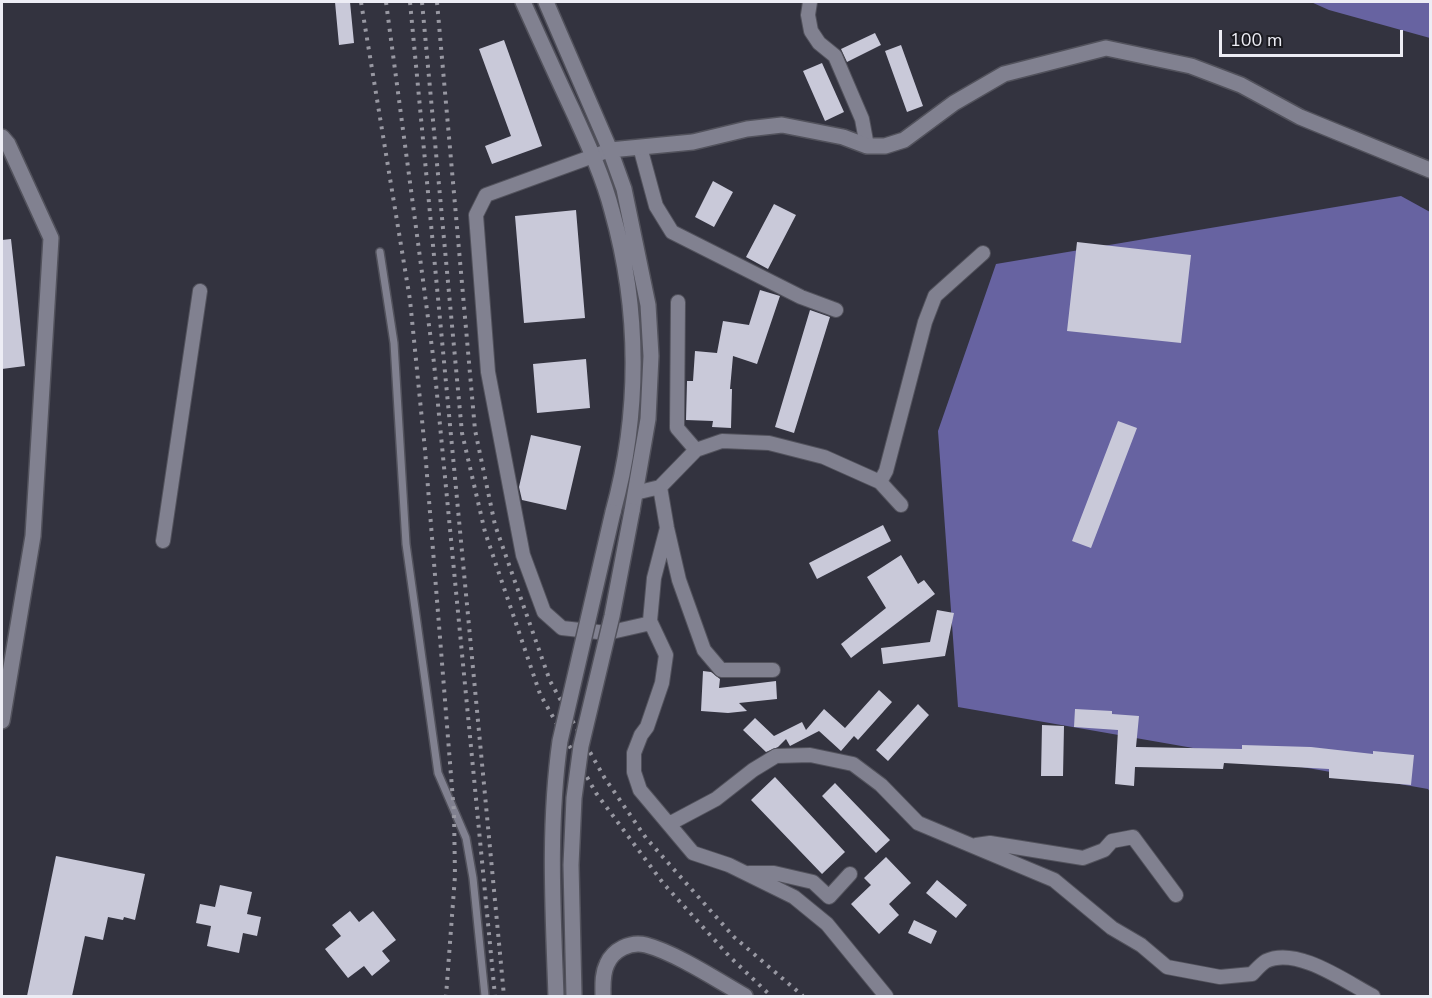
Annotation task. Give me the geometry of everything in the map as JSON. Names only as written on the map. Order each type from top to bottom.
[{"type":"main road","points":[[523,2],[593,156],[612,210],[626,268],[632,334],[633,392],[623,471],[560,741],[557,766],[552,841],[556,996]]},
{"type":"main road","points":[[546,2],[610,150],[624,189],[648,304],[651,356],[648,419],[632,512],[612,616],[581,746],[574,798],[571,865],[574,996]]},
{"type":"main road","points":[[610,150],[693,142],[747,129],[782,125],[843,137],[867,146],[885,146],[904,140],[954,103],[1004,74],[1106,48],[1191,66],[1241,85],[1300,117],[1431,171]]},
{"type":"main road","points":[[2,137],[8,144],[51,238],[33,536],[2,722]]},
{"type":"main road","points":[[603,996],[604,970],[611,957],[623,948],[638,944],[646,945],[684,962],[745,996]]},
{"type":"street","points":[[810,2],[808,15],[811,31],[819,43],[835,56],[862,119],[867,146]]},
{"type":"street","points":[[640,147],[656,206],[672,232],[801,297],[836,310]]},
{"type":"street","points":[[610,150],[486,195],[476,215],[488,372],[523,555],[544,612],[562,628],[607,633],[651,623]]},
{"type":"street","points":[[880,482],[886,471],[925,322],[935,296],[983,253]]},
{"type":"street","points":[[163,541],[200,291]]},
{"type":"street","points":[[678,302],[677,428],[696,450]]},
{"type":"street","points":[[635,493],[660,487],[696,450],[722,441],[769,443],[824,457],[880,482],[901,505]]},
{"type":"street","points":[[660,487],[679,580],[704,650],[722,670],[773,670]]},
{"type":"street","points":[[667,528],[654,578],[651,623],[666,656],[665,665],[662,683],[634,753],[634,772],[644,796],[693,853],[744,873],[794,897],[827,924],[886,996]]},
{"type":"street","points":[[669,824],[716,799],[753,770],[776,756],[810,755],[853,764],[881,785],[918,823],[1054,880],[1112,928],[1141,945],[1167,967],[1220,977],[1252,974],[1265,962],[1281,957],[1299,959],[1373,996]]},
{"type":"street","points":[[971,845],[990,843],[1083,858],[1104,850],[1112,841],[1133,837],[1176,895]]},
{"type":"street","points":[[744,873],[774,873],[813,882],[829,897],[850,874]]},
{"type":"lane","points":[[380,252],[394,343],[406,544],[438,773],[466,838],[473,878],[485,996]]},
{"type":"shaded area","points":[[1311,2],[1430,2],[1430,38],[1329,10]]},
{"type":"shaded area","points":[[1401,196],[1430,212],[1430,792],[1428,789],[958,707],[938,431],[996,264]]},
{"type":"building","points":[[335,2],[350,2],[354,43],[339,45]]},
{"type":"building","points":[[875,33],[881,45],[847,62],[841,49]]},
{"type":"building","points":[[504,40],[542,146],[492,164],[485,146],[511,136],[479,49]]},
{"type":"building","points":[[901,45],[923,106],[907,112],[885,51]]},
{"type":"building","points":[[822,63],[844,112],[825,121],[803,71]]},
{"type":"building","points":[[713,181],[733,192],[714,227],[695,217]]},
{"type":"building","points":[[774,204],[796,215],[768,269],[746,257]]},
{"type":"building","points":[[576,210],[585,318],[524,323],[515,216]]},
{"type":"building","points":[[11,239],[25,366],[2,369],[2,240]]},
{"type":"building","points":[[1077,242],[1191,255],[1181,343],[1067,331]]},
{"type":"building","points":[[760,290],[780,296],[757,364],[733,356],[730,389],[732,389],[731,428],[712,427],[713,421],[686,420],[687,381],[693,381],[695,351],[717,353],[723,321],[749,325]]},
{"type":"building","points":[[810,310],[830,317],[794,433],[775,427]]},
{"type":"building","points":[[586,359],[590,408],[537,413],[533,364]]},
{"type":"building","points":[[1118,421],[1137,428],[1091,548],[1072,541]]},
{"type":"building","points":[[531,435],[581,446],[566,510],[522,500],[519,487]]},
{"type":"building","points":[[883,525],[891,541],[817,579],[809,563]]},
{"type":"building","points":[[901,555],[918,584],[924,580],[935,594],[851,658],[841,644],[886,608],[867,577]]},
{"type":"building","points":[[937,610],[954,613],[945,656],[883,664],[881,648],[930,642]]},
{"type":"building","points":[[703,671],[711,672],[720,679],[719,688],[776,681],[777,699],[739,703],[747,711],[728,713],[701,711]]},
{"type":"building","points":[[879,690],[892,702],[858,740],[854,736],[841,751],[819,731],[790,746],[786,739],[778,747],[766,752],[743,730],[755,718],[774,736],[802,722],[806,730],[824,709],[845,728]]},
{"type":"building","points":[[918,704],[929,715],[888,761],[876,750]]},
{"type":"building","points":[[1075,709],[1112,711],[1112,714],[1139,716],[1136,747],[1242,749],[1242,745],[1311,747],[1373,754],[1373,751],[1414,755],[1411,785],[1329,778],[1329,769],[1224,763],[1223,769],[1135,767],[1134,786],[1115,784],[1118,730],[1074,727]]},
{"type":"building","points":[[1042,725],[1064,726],[1063,776],[1041,776]]},
{"type":"building","points":[[775,777],[845,852],[822,874],[751,800]]},
{"type":"building","points":[[835,783],[890,840],[876,853],[822,796]]},
{"type":"building","points":[[56,856],[145,874],[135,920],[108,917],[103,940],[85,936],[72,996],[27,996]]},
{"type":"building","points":[[886,857],[911,883],[889,904],[899,915],[879,934],[851,904],[871,885],[864,878]]},
{"type":"building","points":[[937,880],[967,905],[956,918],[926,893]]},
{"type":"building","points":[[220,885],[252,892],[247,914],[261,917],[257,936],[243,933],[239,953],[207,946],[211,926],[196,923],[200,904],[215,907]]},
{"type":"building","points":[[350,911],[359,922],[373,911],[396,940],[382,951],[390,961],[372,976],[364,966],[348,978],[325,949],[341,936],[332,925]]},
{"type":"building","points":[[914,920],[937,931],[931,944],[908,933]]},
{"type":"railway","points":[[361,2],[410,300],[425,450],[454,813],[455,876],[446,996]]},
{"type":"railway","points":[[386,2],[434,363],[495,996]]},
{"type":"railway","points":[[410,2],[504,996]]},
{"type":"railway","points":[[422,2],[462,433],[485,532],[540,694],[596,793],[663,883],[730,957],[771,996]]},
{"type":"railway","points":[[437,2],[475,430],[495,525],[550,681],[604,777],[646,838],[734,937],[803,996]]}]
